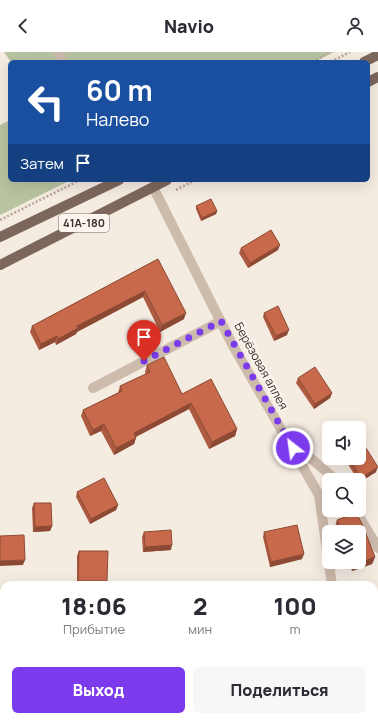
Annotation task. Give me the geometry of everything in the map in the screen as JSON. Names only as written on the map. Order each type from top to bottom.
[{"type":"main road","points":[[368,60],[378,55]]},
{"type":"main road","name":"41А-180","points":[[0,237],[115,182]]},
{"type":"main road","name":"41А-180","points":[[0,265],[164,182]]},
{"type":"street","name":"Берёзовая аллея","points":[[153,188],[221,321],[319,495],[331,581]]},
{"type":"street","points":[[93,388],[221,321]]},
{"type":"street","points":[[286,437],[328,473]]},
{"type":"street","points":[[359,517],[378,548]]},
{"type":"path","points":[[316,60],[330,52]]},
{"type":"path","points":[[335,60],[350,52]]},
{"type":"path","points":[[0,220],[76,182]]},
{"type":"green space","points":[[4,52],[334,52],[318,60],[10,60]]},
{"type":"green space","points":[[8,121],[8,182],[67,182],[0,215],[0,125]]},
{"type":"building","points":[[211,199],[217,211],[202,218],[196,206]]},
{"type":"building","points":[[271,230],[280,245],[250,263],[241,248]]},
{"type":"building","points":[[158,259],[186,313],[162,325],[145,291],[77,326],[78,328],[58,339],[57,336],[41,344],[32,326]]},
{"type":"building","points":[[278,306],[289,330],[276,336],[264,313]]},
{"type":"building","points":[[164,357],[182,394],[211,379],[237,429],[212,442],[191,403],[134,433],[136,438],[116,448],[104,424],[93,430],[83,410],[122,391],[120,386],[150,372],[147,365]]},
{"type":"building","points":[[315,367],[332,393],[315,404],[298,378]]},
{"type":"building","points":[[366,448],[378,467],[366,475],[366,473],[358,473],[353,465],[366,465]]},
{"type":"building","points":[[104,478],[118,505],[91,519],[77,492]]},
{"type":"building","points":[[34,503],[51,503],[52,526],[35,527]]},
{"type":"building","points":[[345,517],[358,517],[362,525],[339,525],[337,520]]},
{"type":"building","points":[[297,525],[304,554],[271,562],[264,532]]},
{"type":"building","points":[[171,530],[172,545],[145,547],[144,532]]},
{"type":"building","points":[[366,534],[375,557],[366,560]]},
{"type":"building","points":[[24,535],[25,560],[0,561],[0,536]]},
{"type":"building","points":[[79,551],[108,551],[107,581],[78,581]]},
{"type":"route","points":[[144,361],[221,321],[233,346],[293,448]]}]
